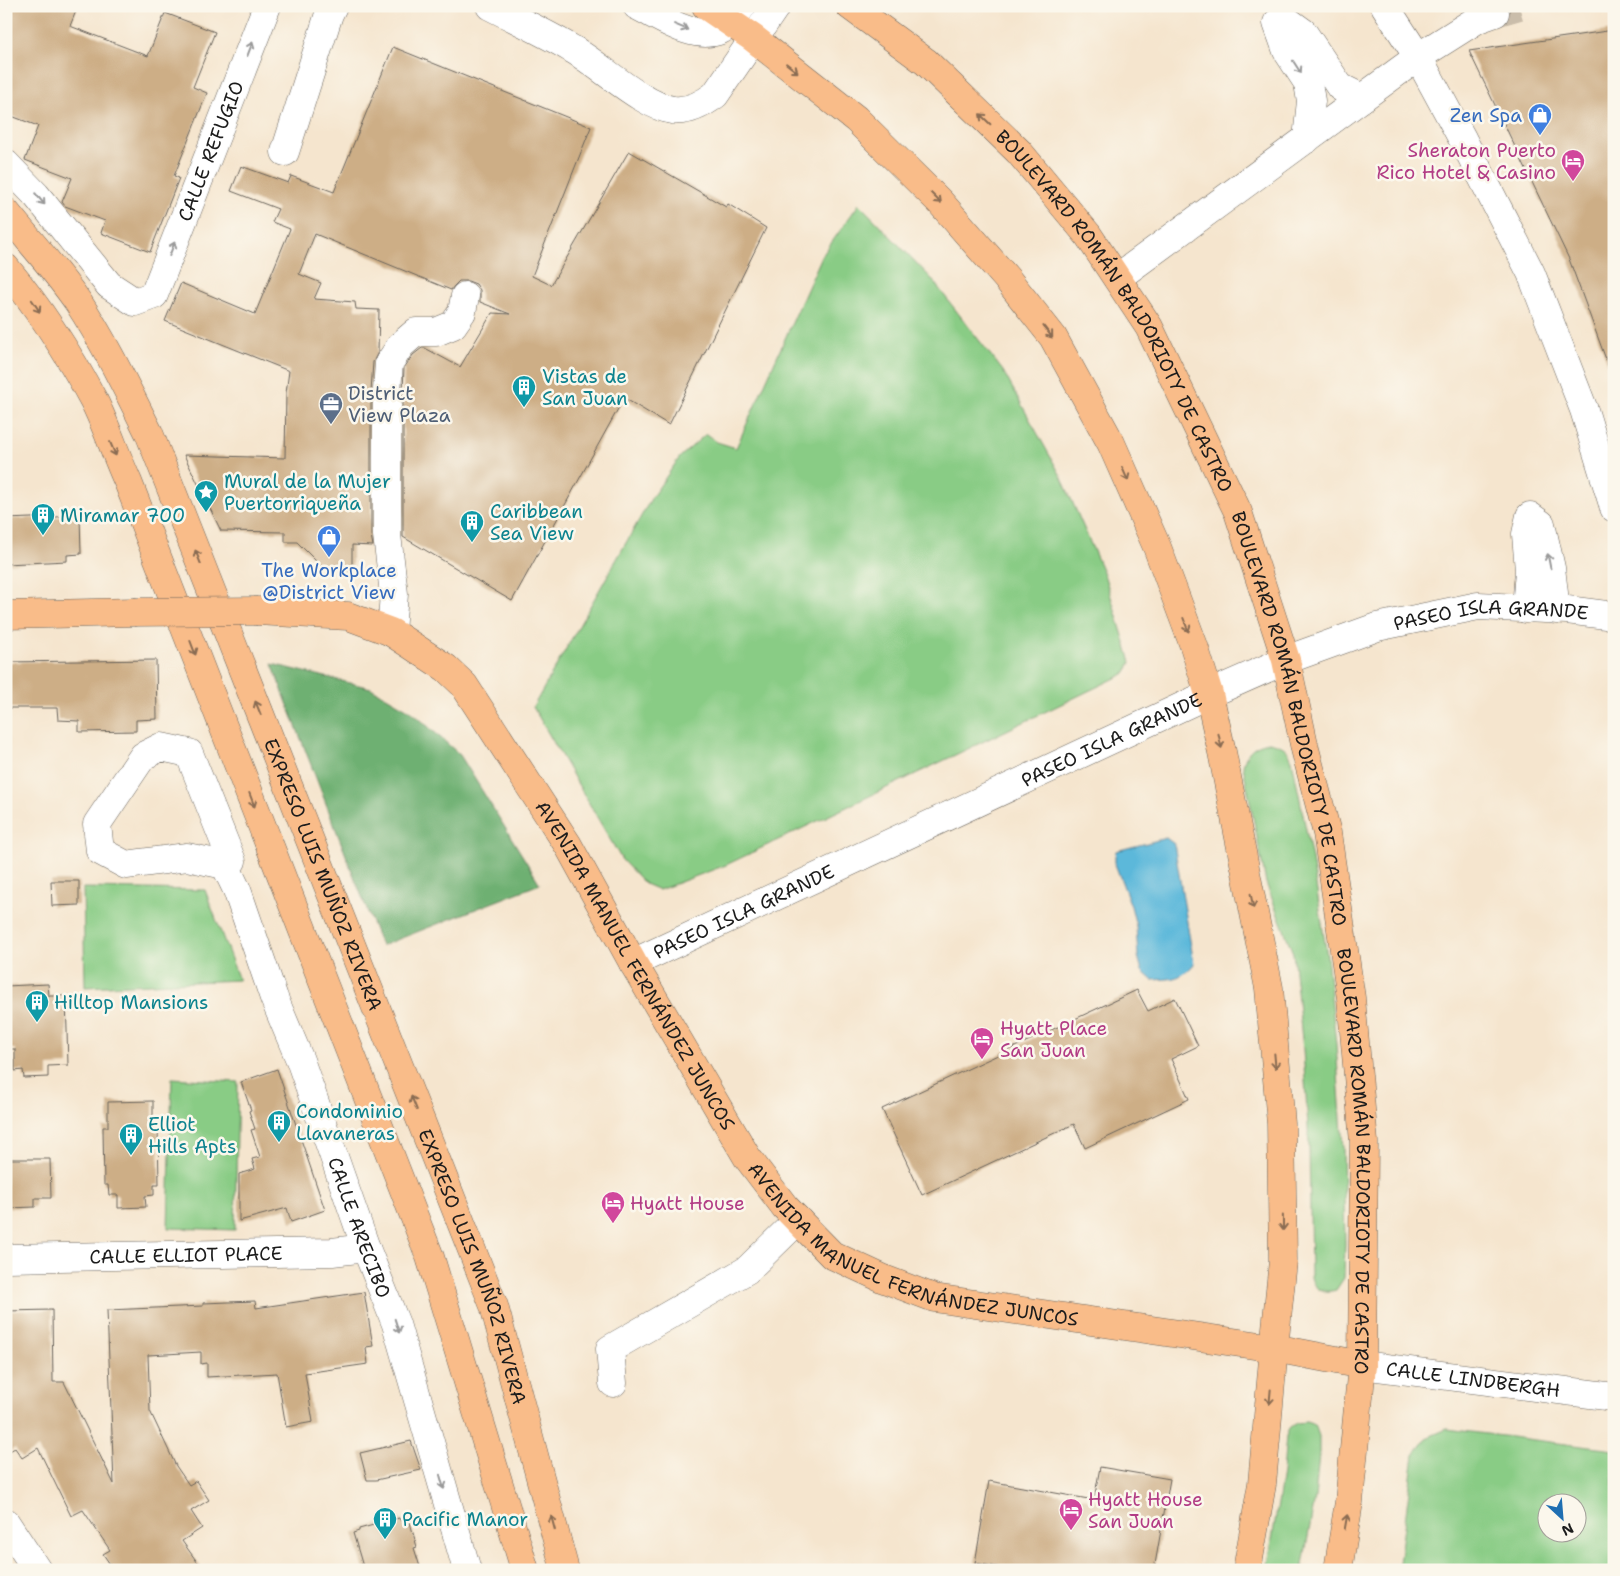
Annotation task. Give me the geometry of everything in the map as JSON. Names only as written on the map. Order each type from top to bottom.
[{"type":"main road","points":[[706,6],[736,14],[753,38],[856,119],[940,202],[1008,280],[1053,337],[1112,443],[1154,538],[1194,646],[1209,694],[1269,988],[1281,1124],[1284,1261],[1262,1484],[1247,1570]]},
{"type":"main road","name":"BOULEVARD ROMÁN BALDORIOTY DE CASTRO","points":[[850,6],[926,62],[1019,152],[1088,235],[1117,278],[1148,327],[1238,512],[1286,660],[1304,749],[1327,832],[1351,998],[1364,1142],[1362,1365],[1349,1502],[1338,1570]]},
{"type":"main road","name":"EXPRESO LUIS MUÑOZ RIVERA","points":[[6,212],[78,302],[105,348],[149,433],[494,1306],[565,1570]]},
{"type":"main road","name":"EXPRESO LUIS MUÑOZ RIVERA","points":[[6,268],[27,293],[61,343],[94,402],[128,482],[430,1256],[525,1570]]},
{"type":"main road","name":"AVENIDA MANUEL FERNÁNDEZ JUNCOS","points":[[6,615],[257,612],[348,616],[391,632],[446,668],[464,685],[568,845],[633,963],[747,1157],[785,1207],[832,1255],[884,1279],[934,1298],[1274,1348]]},
{"type":"main road","name":"CALLE LINDBERGH","points":[[1274,1348],[1362,1365]]},
{"type":"street","name":"CALLE REFUGIO","points":[[6,164],[36,195],[109,285],[135,302],[154,295],[267,6]]},
{"type":"street","points":[[285,152],[333,6]]},
{"type":"street","points":[[490,6],[572,48],[652,104],[673,110],[704,103],[715,95],[776,6]]},
{"type":"street","points":[[637,6],[687,30],[705,33],[722,29],[736,14]]},
{"type":"street","points":[[1385,6],[1418,57],[1531,273],[1584,410],[1614,508]]},
{"type":"street","points":[[1117,278],[1418,57],[1478,19],[1495,13]]},
{"type":"street","points":[[1307,139],[1311,101],[1308,83],[1287,51],[1281,21],[1303,32],[1340,87],[1362,98]]},
{"type":"street","points":[[391,632],[394,594],[387,535],[387,391],[389,363],[401,345],[416,332],[436,332],[452,325],[462,312],[465,296]]},
{"type":"street","points":[[1526,609],[1529,570],[1526,534],[1530,516],[1541,524],[1551,568],[1556,610]]},
{"type":"street","name":"PASEO ISLA GRANDE","points":[[633,963],[1209,694],[1286,660],[1377,627],[1478,606],[1567,610],[1614,616]]},
{"type":"street","points":[[160,748],[189,753],[232,861],[226,865],[186,857],[126,864],[100,851],[96,824],[143,756],[160,748]]},
{"type":"street","name":"CALLE ARECIBO","points":[[226,865],[237,890],[274,998],[300,1060],[366,1248],[396,1324],[467,1570]]},
{"type":"street","points":[[613,1382],[610,1348],[747,1270],[798,1220]]},
{"type":"street","name":"CALLE ELLIOT PLACE","points":[[6,1258],[332,1252],[366,1248]]},
{"type":"street","name":"CALLE LINDBERGH","points":[[1362,1365],[1613,1396]]},
{"type":"street","points":[[6,1522],[37,1570]]},
{"type":"green space","points":[[859,204],[930,277],[1003,371],[1061,476],[1104,574],[1131,662],[1126,673],[726,865],[659,890],[645,884],[622,860],[533,707],[652,497],[680,457],[706,434],[717,442],[736,448],[822,256]]},
{"type":"green space","points":[[272,664],[371,688],[412,712],[460,755],[540,884],[381,946]]},
{"type":"green space","points":[[1269,742],[1284,747],[1292,760],[1312,859],[1327,956],[1336,1044],[1343,1149],[1345,1243],[1344,1278],[1336,1290],[1332,1291],[1324,1291],[1317,1288],[1312,1282],[1311,1277],[1309,1143],[1303,1049],[1293,953],[1266,883],[1243,766],[1252,749]]},
{"type":"green space","points":[[83,888],[205,890],[239,980],[85,987]]},
{"type":"green space","points":[[172,1078],[238,1082],[235,1230],[168,1228]]},
{"type":"green space","points":[[1306,1422],[1315,1425],[1319,1436],[1319,1455],[1315,1498],[1302,1570],[1267,1570],[1283,1473],[1286,1436],[1289,1429],[1296,1423]]},
{"type":"green space","points":[[1447,1429],[1614,1450],[1614,1570],[1398,1570],[1414,1455],[1426,1438]]},
{"type":"water","points":[[1166,838],[1174,844],[1194,964],[1185,973],[1175,978],[1152,980],[1142,971],[1138,956],[1136,926],[1131,906],[1115,864],[1115,856],[1116,851]]},
{"type":"building","points":[[6,6],[78,6],[70,26],[148,56],[165,13],[215,32],[193,87],[207,93],[174,176],[179,178],[150,252],[101,233],[105,221],[65,206],[62,202],[72,178],[25,160],[38,126],[6,114]]},
{"type":"building","name":"Sheraton Puerto Rico Hotel & Casino","points":[[1614,30],[1614,372],[1611,373],[1569,259],[1469,51]]},
{"type":"building","points":[[393,47],[591,127],[532,276],[551,285],[629,151],[726,207],[728,204],[766,228],[669,425],[624,398],[512,601],[403,537],[404,368],[413,355],[422,348],[460,367],[492,313],[510,314],[480,302],[480,290],[476,284],[468,281],[459,281],[451,290],[315,234],[299,274],[321,283],[314,299],[355,302],[356,309],[379,310],[378,352],[373,362],[371,391],[371,535],[373,546],[352,545],[352,572],[321,566],[297,542],[285,542],[285,532],[221,531],[184,455],[285,458],[286,393],[289,371],[165,321],[181,283],[255,314],[290,229],[272,222],[278,209],[231,191],[241,166],[288,183],[291,176],[334,192]]},
{"type":"building","name":"Miramar 700","points":[[80,516],[81,554],[67,555],[67,561],[6,564],[6,519]]},
{"type":"building","points":[[156,660],[157,719],[136,720],[136,731],[79,732],[79,721],[58,720],[57,708],[6,708],[6,662]]},
{"type":"building","points":[[51,881],[79,881],[79,905],[52,906]]},
{"type":"building","name":"Hilltop Mansions","points":[[48,984],[49,996],[66,996],[68,1065],[48,1066],[48,1077],[24,1078],[23,1070],[15,1071],[15,1049],[6,1049],[6,986]]},
{"type":"building","points":[[1137,990],[1148,1011],[1175,998],[1198,1046],[1171,1059],[1189,1099],[1085,1148],[1074,1124],[922,1195],[882,1109]]},
{"type":"building","name":"Condominio Llavaneras","points":[[277,1069],[325,1210],[291,1222],[287,1208],[239,1221],[239,1174],[255,1169],[252,1159],[260,1157],[251,1130],[255,1129],[249,1111],[251,1110],[241,1082]]},
{"type":"building","name":"Elliot Hills Apts","points":[[153,1101],[153,1127],[158,1127],[159,1185],[154,1185],[154,1195],[145,1196],[146,1207],[118,1208],[118,1195],[109,1195],[108,1185],[104,1185],[103,1127],[108,1127],[108,1102]]},
{"type":"building","points":[[6,1159],[50,1159],[51,1198],[35,1198],[35,1207],[8,1208],[8,1198],[6,1198]]},
{"type":"building","points":[[364,1292],[373,1346],[366,1347],[368,1364],[305,1373],[313,1422],[286,1427],[277,1373],[207,1377],[207,1363],[201,1364],[201,1352],[148,1355],[150,1411],[176,1466],[189,1485],[196,1481],[209,1500],[191,1511],[202,1528],[182,1541],[203,1570],[114,1570],[103,1554],[110,1550],[83,1510],[71,1516],[38,1448],[22,1458],[15,1448],[6,1453],[6,1311],[52,1310],[53,1382],[64,1382],[114,1484],[107,1310],[203,1306],[203,1303],[255,1301],[256,1308]]},
{"type":"building","points":[[411,1441],[421,1470],[376,1480],[367,1480],[360,1453]]},
{"type":"building","name":"Hyatt House San Juan","points":[[1100,1467],[1170,1479],[1154,1570],[1014,1570],[975,1563],[989,1481],[1094,1500]]},
{"type":"building","name":"Pacific Manor","points":[[399,1518],[401,1521],[409,1519],[417,1547],[414,1548],[421,1570],[364,1570],[353,1533],[359,1531],[359,1529]]},
{"type":"tunnel","points":[[1495,13],[1519,6]]},
{"type":"place","name":"Zen Spa","points":[[1540,136]]},
{"type":"place","name":"Sheraton Puerto Rico Hotel & Casino","points":[[1573,182]]},
{"type":"place","name":"Vistas de San Juan","points":[[524,408]]},
{"type":"place","name":"District View Plaza","points":[[331,425]]},
{"type":"place","name":"Mural de la Mujer Puertorriqueña","points":[[206,513]]},
{"type":"place","name":"Miramar 700","points":[[43,536]]},
{"type":"place","name":"Caribbean Sea View","points":[[472,543]]},
{"type":"place","name":"The Workplace @District View","points":[[329,558]]},
{"type":"place","name":"Hilltop Mansions","points":[[37,1023]]},
{"type":"place","name":"Hyatt Place San Juan","points":[[982,1060]]},
{"type":"place","name":"Condominio Llavaneras","points":[[279,1143]]},
{"type":"place","name":"Elliot Hills Apts","points":[[131,1156]]},
{"type":"place","name":"Hyatt House","points":[[613,1224]]},
{"type":"place","name":"Hyatt House San Juan","points":[[1071,1531]]},
{"type":"place","name":"Pacific Manor","points":[[385,1540]]}]
